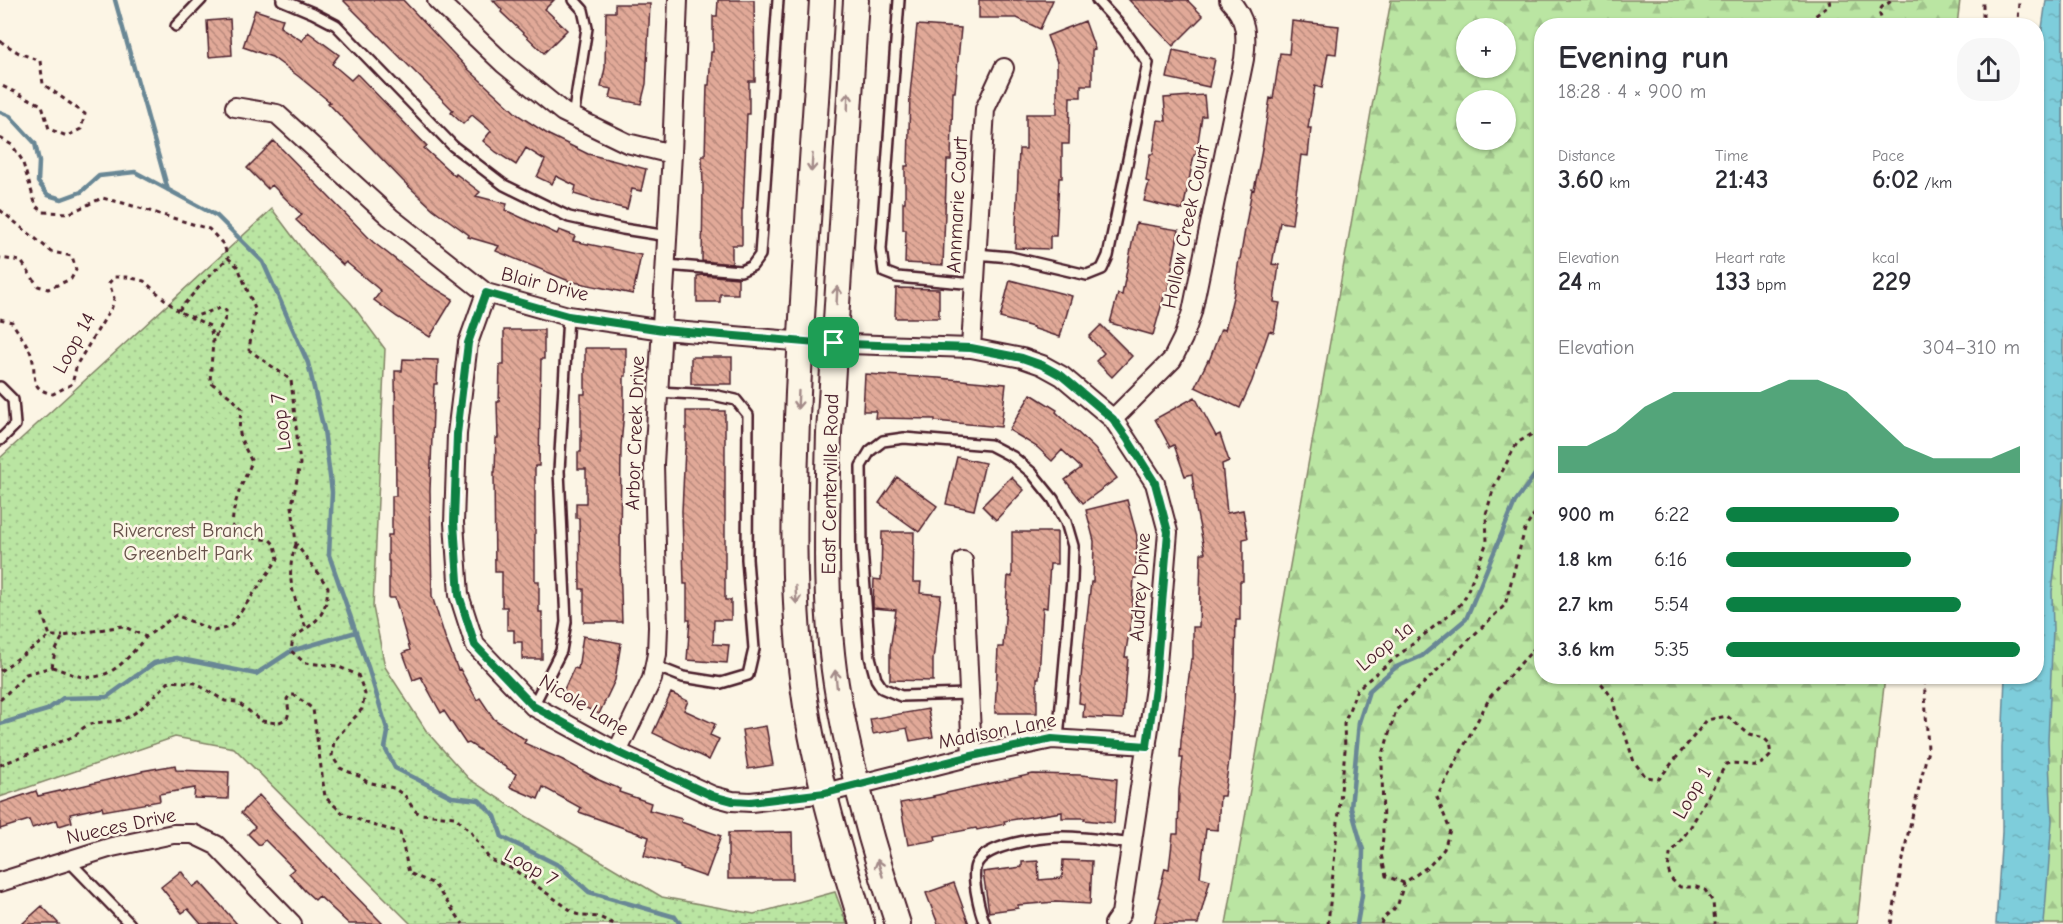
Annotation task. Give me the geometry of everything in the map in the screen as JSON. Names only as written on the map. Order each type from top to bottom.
[{"type":"main road","name":"East Centerville Road","points":[[822,0],[801,341],[795,488],[795,584],[806,706],[825,793],[862,924]]},
{"type":"main road","name":"East Centerville Road","points":[[856,0],[827,490],[831,631],[838,694],[866,822],[898,924]]},
{"type":"street","points":[[437,0],[504,64],[563,112],[627,143],[672,154]]},
{"type":"street","name":"Arbor Creek Drive","points":[[617,752],[652,679],[657,654],[654,476],[668,236],[678,0]]},
{"type":"street","name":"Hollow Creek Court","points":[[1113,419],[1172,360],[1192,312],[1244,59],[1246,40],[1236,6]]},
{"type":"street","name":"Annmarie Court","points":[[971,348],[985,108],[1004,68]]},
{"type":"street","name":"Blair Drive","points":[[235,107],[277,114],[390,218],[486,293],[568,316],[663,330],[801,341]]},
{"type":"street","name":"Nicole Lane","points":[[486,293],[468,343],[457,434],[454,523],[459,595],[475,645],[533,706],[617,752],[713,796],[732,801],[759,802],[858,786]]},
{"type":"street","name":"Audrey Drive","points":[[801,341],[971,348],[1013,356],[1042,365],[1062,376],[1113,419],[1155,483],[1168,532],[1155,688],[1121,914],[1116,923]]},
{"type":"street","points":[[963,561],[972,756]]},
{"type":"street","name":"Madison Lane","points":[[858,786],[972,756],[1058,739],[1147,746]]},
{"type":"street","name":"Nueces Drive","points":[[0,882],[112,847],[173,834],[193,834],[216,846],[292,924]]},
{"type":"lane","points":[[176,26],[201,0]]},
{"type":"lane","points":[[282,0],[336,25],[453,146],[504,185],[569,217],[668,236]]},
{"type":"lane","points":[[573,117],[586,28],[583,10],[574,0]]},
{"type":"lane","points":[[666,265],[741,271],[752,266],[760,255],[778,0]]},
{"type":"lane","points":[[899,0],[881,249],[884,272],[897,277],[975,285]]},
{"type":"lane","points":[[976,254],[1011,257],[1087,275],[1102,269],[1108,256],[1148,63],[1124,30],[1097,0]]},
{"type":"lane","points":[[533,706],[561,651],[566,622],[559,471],[568,316]]},
{"type":"lane","points":[[0,387],[13,400],[15,425],[0,440]]},
{"type":"lane","points":[[654,666],[682,677],[721,683],[748,675],[754,648],[747,559],[748,415],[736,400],[712,395],[658,392]]},
{"type":"lane","points":[[969,694],[901,696],[882,688],[876,679],[870,657],[863,559],[861,466],[870,450],[883,441],[904,438],[990,445],[1013,457],[1032,473],[1053,499],[1066,522],[1074,546],[1058,739]]},
{"type":"lane","points":[[985,924],[975,883],[976,865],[985,854],[1011,844],[1061,837],[1132,844]]},
{"type":"lane","points":[[68,860],[130,924]]},
{"type":"path","points":[[1812,18],[1830,5],[1829,0]]},
{"type":"path","points":[[1882,18],[1880,12],[1882,7],[1893,0]]},
{"type":"path","points":[[1983,0],[1983,18]]},
{"type":"path","points":[[2018,18],[2019,0]]},
{"type":"path","points":[[0,41],[19,53],[40,61],[43,84],[85,114],[81,129],[67,136],[48,129],[42,105],[0,85]]},
{"type":"path","points":[[0,138],[12,145],[22,160],[36,206],[43,212],[70,213],[102,198],[209,229],[224,245],[228,258],[178,311],[210,326],[213,340]]},
{"type":"path","points":[[0,210],[52,252],[72,256],[76,270],[71,279],[48,289],[38,285],[21,261],[0,258]]},
{"type":"path","name":"Loop 7","points":[[228,258],[237,267],[255,309],[249,350],[291,380],[300,464],[292,505],[296,544],[328,587],[327,604],[320,619],[293,638],[291,651],[305,663],[337,666],[358,675],[365,694],[362,709],[334,741],[332,756],[340,768],[367,782],[394,788],[406,797],[414,810],[420,814],[455,817],[471,832],[490,860],[513,869],[576,914],[599,917],[614,924]]},
{"type":"path","name":"Loop 14","points":[[0,319],[12,322],[32,355],[36,384],[41,392],[53,394],[72,384],[76,364],[112,307],[114,298],[109,283],[114,277],[144,281],[178,311]]},
{"type":"path","points":[[190,318],[220,308],[226,310],[226,318],[213,340]]},
{"type":"path","name":"Loop 7","points":[[146,637],[176,615],[214,631],[230,627],[278,559],[275,545],[270,540],[243,537],[233,530],[232,521],[240,487],[252,462],[240,437],[238,426],[242,409],[232,398],[210,382],[213,340]]},
{"type":"path","name":"Loop 1a","points":[[1328,924],[1345,750],[1344,724],[1356,689],[1458,608],[1464,600],[1487,542],[1486,514],[1494,487],[1517,443],[1534,433]]},
{"type":"path","points":[[1404,883],[1386,876],[1381,854],[1383,837],[1382,758],[1396,710],[1504,605],[1525,529],[1534,515]]},
{"type":"path","points":[[296,544],[290,560],[289,578],[306,629]]},
{"type":"path","points":[[42,613],[50,636]]},
{"type":"path","points":[[0,671],[50,636],[123,626],[146,637],[123,664],[107,674],[84,677],[52,667],[26,674],[0,700]]},
{"type":"path","points":[[52,667],[55,652],[63,636]]},
{"type":"path","points":[[1381,924],[1383,918],[1398,904],[1404,883],[1430,866],[1444,849],[1450,830],[1437,797],[1490,697],[1534,649]]},
{"type":"path","points":[[0,765],[75,736],[82,727],[92,723],[117,721],[129,716],[170,681],[195,683],[225,701],[237,702],[262,721],[277,723],[287,719],[289,712],[287,699],[294,694],[313,709],[325,797],[344,814],[372,825],[400,832],[410,873],[434,884],[463,924]]},
{"type":"path","name":"Loop 1","points":[[1602,684],[1613,699],[1618,722],[1625,734],[1634,762],[1646,777],[1659,779],[1707,720],[1716,717],[1727,716],[1749,734],[1764,738],[1769,743],[1771,755],[1763,764],[1755,766],[1741,763],[1726,764],[1690,828],[1670,855],[1668,869],[1671,879],[1680,887],[1696,887],[1705,890],[1713,902],[1715,924]]},
{"type":"path","points":[[1891,924],[1907,838],[1928,750],[1924,684]]},
{"type":"green space","points":[[1391,0],[1960,0],[1958,18],[1534,18],[1534,684],[1884,684],[1857,924],[1226,924]]},
{"type":"green space","points":[[2063,70],[2063,924],[2019,924],[2036,684],[2044,684],[2044,513]]},
{"type":"green space","name":"Rivercrest Branch Greenbelt Park","points":[[272,209],[308,257],[351,303],[385,349],[373,607],[385,667],[427,732],[469,779],[524,815],[662,897],[754,914],[835,892],[847,924],[411,924],[234,748],[175,737],[0,797],[0,458]]},
{"type":"water","points":[[2046,0],[2063,0],[2063,496],[2052,592],[2053,629],[2048,741],[2052,821],[2044,924],[1996,924],[2002,832],[2005,684],[2044,684],[2043,18]]},
{"type":"building","points":[[343,0],[403,0],[468,69],[518,115],[549,135],[588,154],[646,169],[641,191],[632,189],[627,209],[574,194],[576,186],[556,176],[552,184],[537,177],[545,160],[526,148],[516,165],[483,141],[491,131],[472,115],[463,124],[451,113],[453,110]]},
{"type":"building","points":[[493,0],[554,0],[545,9],[567,30],[544,53],[501,12],[502,10]]},
{"type":"building","points":[[718,0],[754,0],[755,81],[749,81],[742,245],[732,245],[732,264],[702,261],[702,156],[705,156],[707,85],[709,85],[711,52],[713,52],[713,16],[717,16]]},
{"type":"building","points":[[979,0],[1053,0],[1040,29],[1017,18],[979,18]]},
{"type":"building","points":[[1129,0],[1187,0],[1203,16],[1173,46]]},
{"type":"building","points":[[615,4],[650,4],[646,84],[641,104],[610,98],[612,89],[601,87],[605,68],[606,12],[615,12]]},
{"type":"building","points":[[255,10],[283,19],[280,27],[302,41],[308,32],[339,55],[332,64],[351,80],[357,74],[427,146],[424,148],[455,176],[456,174],[480,192],[476,196],[507,204],[505,210],[557,234],[559,230],[575,236],[573,241],[641,255],[633,294],[569,281],[496,251],[499,246],[468,237],[469,235],[433,209],[403,181],[328,103],[330,102],[272,57],[243,47]]},
{"type":"building","points":[[230,19],[232,55],[209,57],[207,21]]},
{"type":"building","points":[[1085,21],[1095,49],[1092,50],[1092,85],[1081,85],[1081,97],[1070,97],[1069,144],[1062,144],[1062,178],[1059,178],[1056,236],[1050,236],[1050,249],[1015,248],[1019,149],[1026,149],[1026,114],[1057,114],[1057,62],[1047,36]]},
{"type":"building","points":[[1292,21],[1339,26],[1336,54],[1328,53],[1322,88],[1315,86],[1308,128],[1311,128],[1308,156],[1301,155],[1292,224],[1280,222],[1272,264],[1279,265],[1274,302],[1280,303],[1274,332],[1269,331],[1240,408],[1195,387],[1209,361],[1221,329],[1225,330],[1234,293],[1252,189],[1254,190],[1261,155],[1270,98],[1273,99],[1280,53],[1289,54]]},
{"type":"building","points":[[917,25],[961,28],[955,92],[953,92],[951,160],[947,160],[943,265],[905,263],[906,230],[903,230],[903,202],[905,202],[905,166],[908,166],[910,94]]},
{"type":"building","points":[[1173,50],[1215,59],[1209,87],[1167,78]]},
{"type":"building","points":[[1204,95],[1206,116],[1202,116],[1196,155],[1194,155],[1183,210],[1144,201],[1149,182],[1146,181],[1150,154],[1153,154],[1158,120],[1166,121],[1164,98]]},
{"type":"building","points":[[274,141],[373,242],[426,283],[453,299],[430,337],[374,300],[381,291],[346,262],[343,265],[296,220],[302,215],[272,185],[268,189],[247,168]]},
{"type":"building","points":[[1136,223],[1179,230],[1167,294],[1165,293],[1153,335],[1110,323],[1118,294],[1122,295]]},
{"type":"building","points":[[697,276],[738,278],[738,294],[720,294],[720,302],[697,302]]},
{"type":"building","points":[[1010,280],[1072,296],[1060,337],[1000,318]]},
{"type":"building","points":[[896,288],[939,289],[939,318],[895,318]]},
{"type":"building","points":[[1101,325],[1132,356],[1112,377],[1096,361],[1104,353],[1089,337]]},
{"type":"building","points":[[504,330],[544,330],[544,359],[541,359],[539,466],[535,466],[535,581],[539,581],[539,612],[542,612],[542,659],[522,659],[522,642],[514,642],[514,630],[507,630],[507,607],[502,607],[502,572],[495,572],[494,472],[496,438],[498,438],[497,402],[499,402],[500,365],[504,365]]},
{"type":"building","points":[[585,348],[626,348],[621,446],[622,622],[584,622],[584,589],[580,589],[579,518],[576,518],[576,503],[586,503],[586,469],[578,469],[578,452],[581,452],[581,394],[585,394]]},
{"type":"building","points":[[691,357],[732,357],[732,384],[691,384]]},
{"type":"building","points":[[403,359],[438,360],[437,384],[434,384],[430,490],[432,596],[458,670],[460,669],[477,700],[480,698],[494,719],[526,740],[524,743],[620,789],[619,792],[651,803],[649,810],[682,819],[681,822],[721,836],[706,877],[680,868],[680,866],[644,856],[649,837],[579,812],[581,808],[543,787],[538,799],[510,787],[516,774],[469,743],[466,744],[444,711],[441,713],[421,677],[413,680],[403,653],[410,650],[395,598],[389,598],[388,535],[392,535],[392,496],[396,496],[395,371],[402,371]]},
{"type":"building","points":[[865,374],[1006,384],[1001,427],[935,421],[935,419],[875,418],[876,411],[863,411]]},
{"type":"building","points":[[1031,394],[1057,410],[1056,412],[1095,449],[1117,478],[1083,503],[1065,480],[1081,468],[1062,450],[1052,461],[1037,447],[1009,430]]},
{"type":"building","points":[[1195,397],[1216,436],[1220,434],[1229,461],[1222,464],[1227,513],[1243,510],[1248,538],[1243,539],[1240,620],[1236,620],[1234,699],[1229,761],[1224,796],[1220,796],[1218,830],[1206,829],[1200,877],[1210,880],[1198,924],[1154,924],[1161,898],[1158,897],[1165,868],[1169,869],[1173,834],[1178,834],[1179,790],[1183,758],[1180,758],[1181,741],[1191,659],[1193,659],[1193,627],[1199,627],[1201,553],[1205,553],[1192,474],[1185,476],[1174,445],[1170,447],[1155,419]]},
{"type":"building","points":[[686,411],[725,411],[725,600],[731,600],[731,620],[714,620],[713,644],[729,645],[727,663],[687,660],[690,620],[687,620],[687,584],[684,584],[682,511]]},
{"type":"building","points":[[957,457],[985,463],[974,510],[946,504]]},
{"type":"building","points":[[897,477],[937,506],[919,532],[879,503]]},
{"type":"building","points":[[1011,477],[1024,490],[996,520],[982,506]]},
{"type":"building","points":[[1127,500],[1137,536],[1136,578],[1134,578],[1125,657],[1128,657],[1123,719],[1083,717],[1084,704],[1079,703],[1091,582],[1093,582],[1094,541],[1086,510]]},
{"type":"building","points":[[882,532],[914,532],[913,582],[921,582],[920,593],[941,595],[933,660],[933,681],[890,680],[890,650],[896,610],[873,608],[874,579],[881,580]]},
{"type":"building","points":[[1012,532],[1057,532],[1057,564],[1050,564],[1047,608],[1043,607],[1039,678],[1037,678],[1037,713],[995,713],[998,647],[1003,647],[1008,576],[1012,577]]},
{"type":"building","points":[[583,636],[621,643],[615,680],[599,714],[561,696],[574,668],[578,669]]},
{"type":"building","points":[[671,693],[688,701],[684,710],[715,724],[710,735],[719,739],[709,760],[653,733]]},
{"type":"building","points":[[928,709],[933,737],[910,741],[907,728],[873,734],[870,719]]},
{"type":"building","points":[[766,726],[773,765],[748,769],[742,730]]},
{"type":"building","points":[[175,765],[176,770],[229,772],[228,799],[194,798],[195,788],[159,794],[160,801],[103,811],[102,807],[70,814],[72,822],[59,826],[57,820],[32,828],[29,820],[0,829],[0,803],[36,791],[38,796]]},
{"type":"building","points":[[1033,774],[1081,775],[1117,779],[1114,823],[1084,820],[1085,818],[1062,818],[1062,812],[1004,821],[1005,824],[935,836],[936,840],[908,845],[900,803]]},
{"type":"building","points":[[259,795],[383,924],[349,924],[319,896],[315,900],[305,891],[289,873],[294,869],[265,840],[259,845],[248,834],[255,827],[241,813]]},
{"type":"building","points":[[792,832],[793,879],[728,879],[728,833]]},
{"type":"building","points":[[1063,860],[1092,861],[1090,904],[1056,902],[1018,905],[1018,908],[989,912],[983,872],[1022,867],[1022,862],[1038,861],[1039,880],[1062,878]]},
{"type":"building","points":[[181,871],[193,887],[200,882],[237,924],[201,924],[188,909],[182,913],[161,887]]},
{"type":"building","points":[[954,883],[969,924],[938,924],[926,893]]},
{"type":"building","points":[[42,906],[59,924],[22,924]]},
{"type":"waterway","points":[[115,0],[168,190]]},
{"type":"waterway","points":[[0,112],[10,116],[35,143],[39,162],[38,182],[48,195],[62,199],[81,192],[99,176],[135,172],[217,216],[263,262],[308,363],[324,430],[332,492],[329,555],[368,667],[388,732],[385,748],[395,768],[452,797],[479,800],[495,816],[502,837],[560,866],[589,892],[675,917],[680,924]]},
{"type":"waterway","points":[[1357,924],[1362,895],[1363,850],[1351,808],[1359,722],[1369,691],[1396,667],[1422,656],[1466,619],[1515,502],[1534,476]]},
{"type":"waterway","points":[[0,724],[47,710],[63,698],[107,697],[154,663],[176,658],[256,674],[291,651],[356,632]]},
{"type":"route","points":[[486,293],[568,316],[663,330],[834,343],[971,348],[1022,358],[1042,365],[1062,376],[1113,419],[1155,483],[1168,532],[1155,688],[1147,746],[1052,739],[972,756],[825,793],[775,800],[732,801],[713,796],[617,752],[533,706],[475,645],[459,595],[454,523],[457,434],[468,343],[486,293]]}]
